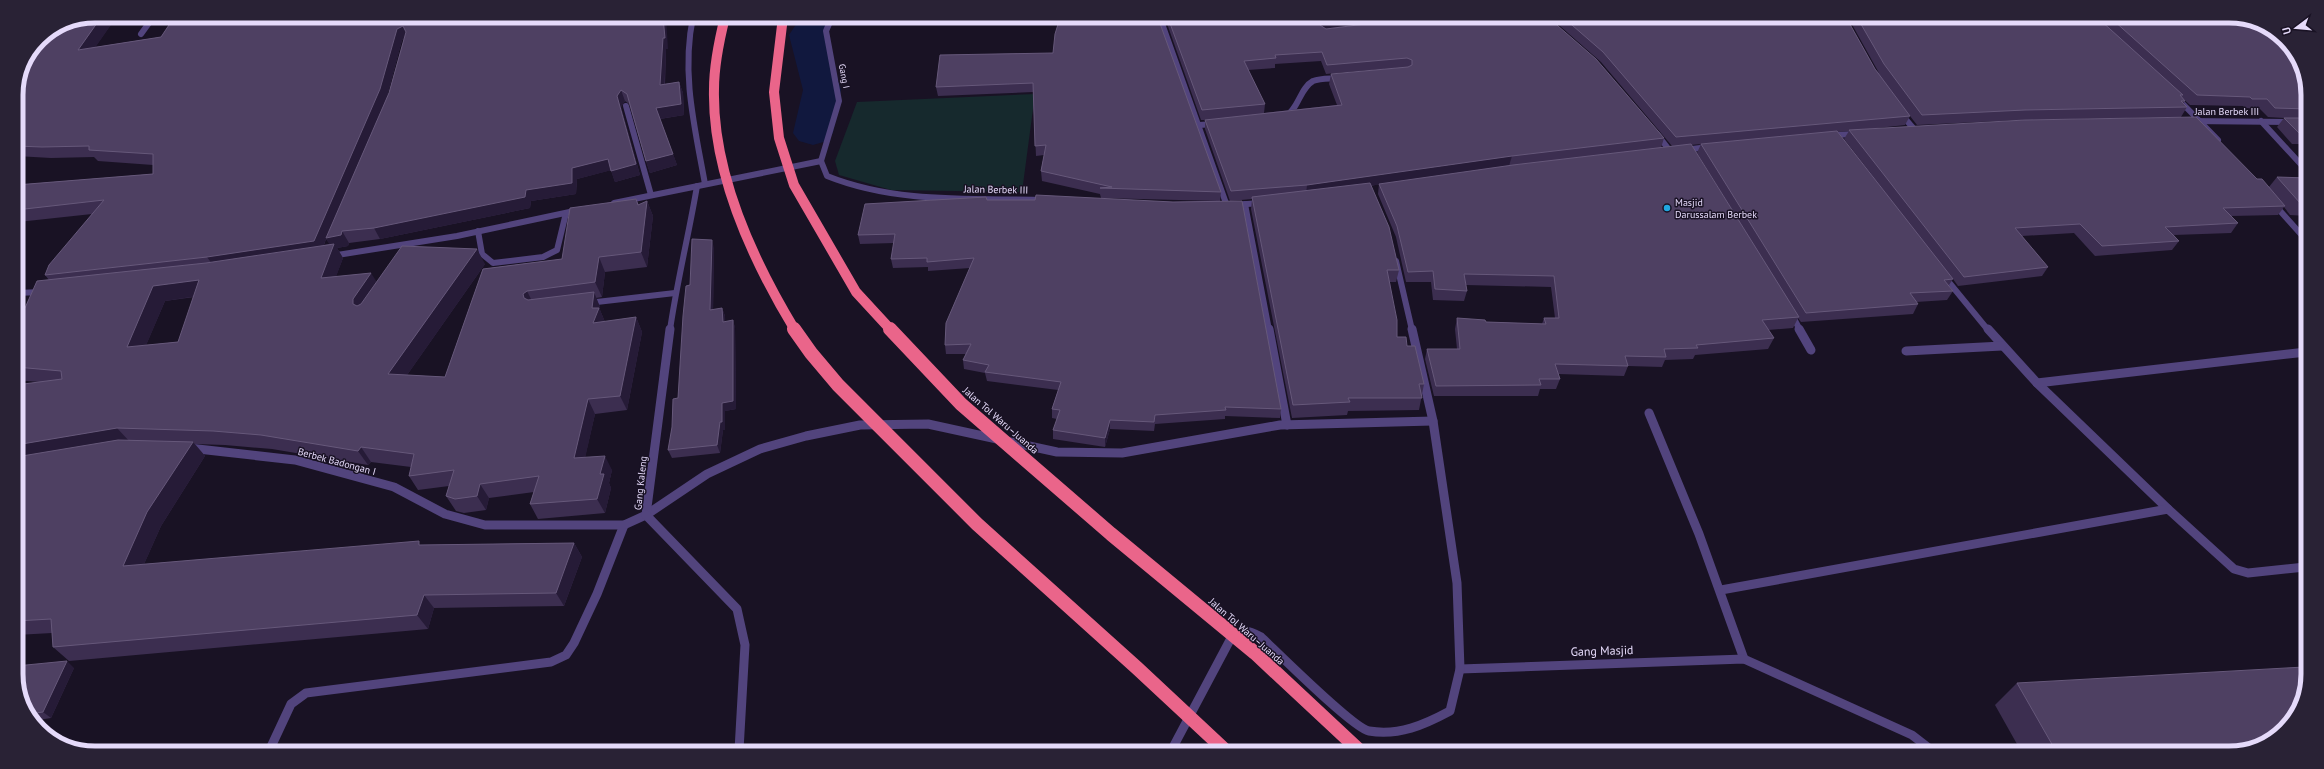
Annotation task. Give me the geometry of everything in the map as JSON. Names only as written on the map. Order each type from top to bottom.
[{"type":"highway","points":[[724,23],[716,56],[714,84],[716,134],[726,180],[737,215],[768,280],[799,336],[847,394],[986,532],[1177,703],[1221,746]]},
{"type":"highway","name":"Jalan Tol Waru–Juanda","points":[[782,23],[774,92],[779,138],[794,186],[856,292],[961,404],[1111,534],[1255,653],[1355,746]]},
{"type":"street","points":[[141,34],[149,23]]},
{"type":"street","name":"Gang Kaleng","points":[[691,23],[688,36],[687,59],[701,185],[675,293],[646,515],[737,609],[745,645],[739,746]]},
{"type":"street","name":"Gang I","points":[[821,161],[839,101],[826,31],[829,23]]},
{"type":"street","points":[[1162,23],[1227,206]]},
{"type":"street","points":[[1277,117],[1285,116],[1295,110],[1301,101],[1303,91],[1310,83],[1317,80],[1346,78]]},
{"type":"street","points":[[2172,94],[2201,121],[2222,145]]},
{"type":"street","points":[[626,106],[652,195]]},
{"type":"street","points":[[1899,111],[1910,129],[1921,129]]},
{"type":"street","name":"Jalan Berbek III","points":[[2186,121],[2300,122]]},
{"type":"street","points":[[2261,122],[2301,165]]},
{"type":"street","points":[[1199,125],[1222,123]]},
{"type":"street","points":[[1651,128],[1667,152],[1720,146]]},
{"type":"street","points":[[1820,136],[1838,138],[1864,134]]},
{"type":"street","points":[[1689,149],[1693,156]]},
{"type":"street","points":[[605,205],[821,161]]},
{"type":"street","name":"Jalan Berbek III","points":[[821,161],[827,176],[845,185],[885,193],[929,197],[1056,201]]},
{"type":"street","points":[[2270,199],[2301,234]]},
{"type":"street","points":[[1220,206],[1269,202]]},
{"type":"street","points":[[1245,204],[1287,425]]},
{"type":"street","points":[[327,251],[324,257],[415,243],[590,208]]},
{"type":"street","points":[[478,231],[482,254],[493,263],[543,257],[557,250],[566,213]]},
{"type":"street","points":[[410,253],[415,243]]},
{"type":"street","points":[[1174,746],[1230,640],[1242,631],[1250,629],[1261,637],[1341,712],[1367,731],[1396,733],[1425,724],[1450,711],[1460,669],[1456,583],[1433,421],[1394,253]]},
{"type":"street","points":[[1936,266],[2002,346],[2037,383],[2168,509],[2234,569],[2248,573],[2301,567]]},
{"type":"street","points":[[23,293],[50,291]]},
{"type":"street","points":[[582,304],[675,293]]},
{"type":"street","points":[[1788,308],[1811,350]]},
{"type":"street","points":[[1906,351],[2002,346]]},
{"type":"street","points":[[2037,383],[2301,353]]},
{"type":"street","points":[[1649,413],[1682,488],[1721,590],[1744,659],[1912,735],[1926,746]]},
{"type":"street","name":"Berbek Badongan I","points":[[178,448],[295,460],[394,487],[446,514],[485,525],[624,525],[646,515],[707,474],[760,449],[806,436],[860,425],[928,424],[1057,452],[1122,453],[1287,425],[1433,421]]},
{"type":"street","points":[[1721,590],[2168,509]]},
{"type":"street","points":[[271,746],[290,704],[306,693],[551,662],[566,656],[574,643],[597,594],[624,525]]},
{"type":"street","name":"Gang Masjid","points":[[1460,669],[1744,659]]},
{"type":"green space","points":[[1035,94],[1022,192],[891,190],[839,175],[835,161],[857,102]]},
{"type":"building","points":[[95,23],[97,23],[78,50],[161,37],[170,23],[664,23],[665,38],[663,38],[660,85],[679,82],[681,104],[656,108],[673,154],[646,161],[627,94],[621,90],[617,96],[636,164],[611,171],[608,159],[572,168],[572,183],[526,190],[525,197],[374,228],[342,231],[341,235],[326,238],[389,93],[406,32],[403,26],[397,29],[380,89],[314,241],[207,257],[45,275],[49,265],[104,200],[23,209],[23,184],[153,174],[153,154],[89,150],[89,146],[23,146],[23,95],[25,77],[35,55],[44,44],[55,35],[77,25]]},
{"type":"building","points":[[1058,23],[1160,23],[1221,192],[1100,188],[1112,187],[1041,171],[1046,145],[1035,146],[1033,83],[936,87],[940,55],[1053,53],[1055,34]]},
{"type":"building","points":[[1170,23],[1322,23],[1320,25],[1326,29],[1373,23],[1555,23],[1596,59],[1664,138],[1512,156],[1307,185],[1231,191],[1205,120],[1342,105],[1331,74],[1408,67],[1412,65],[1412,60],[1407,58],[1327,65],[1322,52],[1275,55],[1276,58],[1244,61],[1265,104],[1202,110]]},
{"type":"building","points":[[1570,23],[1849,23],[1875,69],[1910,116],[1676,137],[1603,52]]},
{"type":"building","points":[[1860,23],[2103,23],[2183,95],[2180,95],[2185,101],[2181,101],[2187,107],[2025,110],[1922,115],[1884,64]]},
{"type":"building","points":[[2116,23],[2233,23],[2243,24],[2261,30],[2276,41],[2276,48],[2283,48],[2291,59],[2300,81],[2301,109],[2275,108],[2267,99],[2252,99],[2250,97],[2197,95]]},
{"type":"building","points":[[2196,117],[2257,179],[2262,179],[2285,206],[2223,208],[2238,223],[2165,227],[2179,241],[2102,246],[2080,224],[2015,228],[2048,267],[1964,277],[1849,130],[2025,120]]},
{"type":"building","points":[[2284,118],[2301,118],[2300,134]]},
{"type":"building","points":[[1837,131],[1953,279],[1944,280],[1953,291],[1910,293],[1918,304],[1806,313],[1701,144]]},
{"type":"building","points":[[1691,144],[1799,317],[1762,320],[1774,338],[1696,345],[1698,348],[1664,349],[1666,357],[1625,356],[1628,366],[1555,364],[1560,379],[1539,379],[1541,385],[1436,386],[1427,349],[1460,349],[1457,318],[1485,320],[1486,322],[1546,324],[1544,318],[1559,318],[1554,276],[1464,274],[1467,291],[1435,289],[1433,271],[1408,272],[1397,226],[1379,184],[1513,165]]},
{"type":"building","points":[[2277,177],[2301,178],[2300,203]]},
{"type":"building","points":[[1370,183],[1389,227],[1399,270],[1387,270],[1397,320],[1397,337],[1406,337],[1407,346],[1415,346],[1424,384],[1419,384],[1422,398],[1348,398],[1350,402],[1293,405],[1252,197]]},
{"type":"building","points":[[1036,195],[1173,202],[1242,201],[1281,409],[1225,407],[1226,410],[1155,415],[1154,422],[1110,420],[1105,438],[1053,430],[1060,410],[1052,409],[1061,382],[985,372],[989,365],[963,360],[971,344],[945,345],[946,323],[974,258],[927,262],[927,258],[891,259],[895,234],[858,235],[865,204],[986,197],[987,200],[1035,200]]},
{"type":"building","points":[[636,199],[638,205],[647,201],[641,252],[599,257],[595,282],[527,291],[523,294],[524,298],[528,300],[594,292],[592,308],[599,308],[593,323],[636,317],[620,396],[588,399],[574,458],[605,456],[600,474],[604,474],[597,499],[530,504],[539,476],[480,484],[477,496],[455,499],[446,496],[454,470],[409,476],[414,454],[361,447],[358,451],[261,435],[213,431],[117,428],[23,444],[23,384],[62,379],[61,371],[23,368],[23,308],[25,308],[37,281],[206,263],[334,244],[321,278],[371,273],[353,299],[353,304],[357,306],[361,304],[402,246],[477,249],[388,374],[445,377],[483,269],[562,259],[570,208]],"holes":[[[199,280],[178,342],[127,347],[153,286]]]},
{"type":"building","points":[[692,239],[712,240],[710,310],[722,308],[723,322],[733,320],[733,401],[722,403],[722,422],[720,422],[717,445],[668,450],[672,427],[673,399],[678,398],[683,316],[686,286],[690,285]]},
{"type":"building","points":[[118,440],[193,442],[147,512],[123,566],[419,541],[419,545],[574,543],[556,593],[424,595],[417,615],[53,647],[51,619],[23,621],[23,456]]},
{"type":"building","points":[[67,661],[43,712],[35,713],[27,697],[24,688],[23,665]]},
{"type":"building","points":[[2301,667],[2300,688],[2294,706],[2280,725],[2265,736],[2252,742],[2233,746],[2053,746],[2017,683]]},
{"type":"waterway","points":[[813,133],[822,90],[807,35],[816,23]]},
{"type":"place","name":"Masjid Darussalam Berbek","points":[[1667,208]]}]
